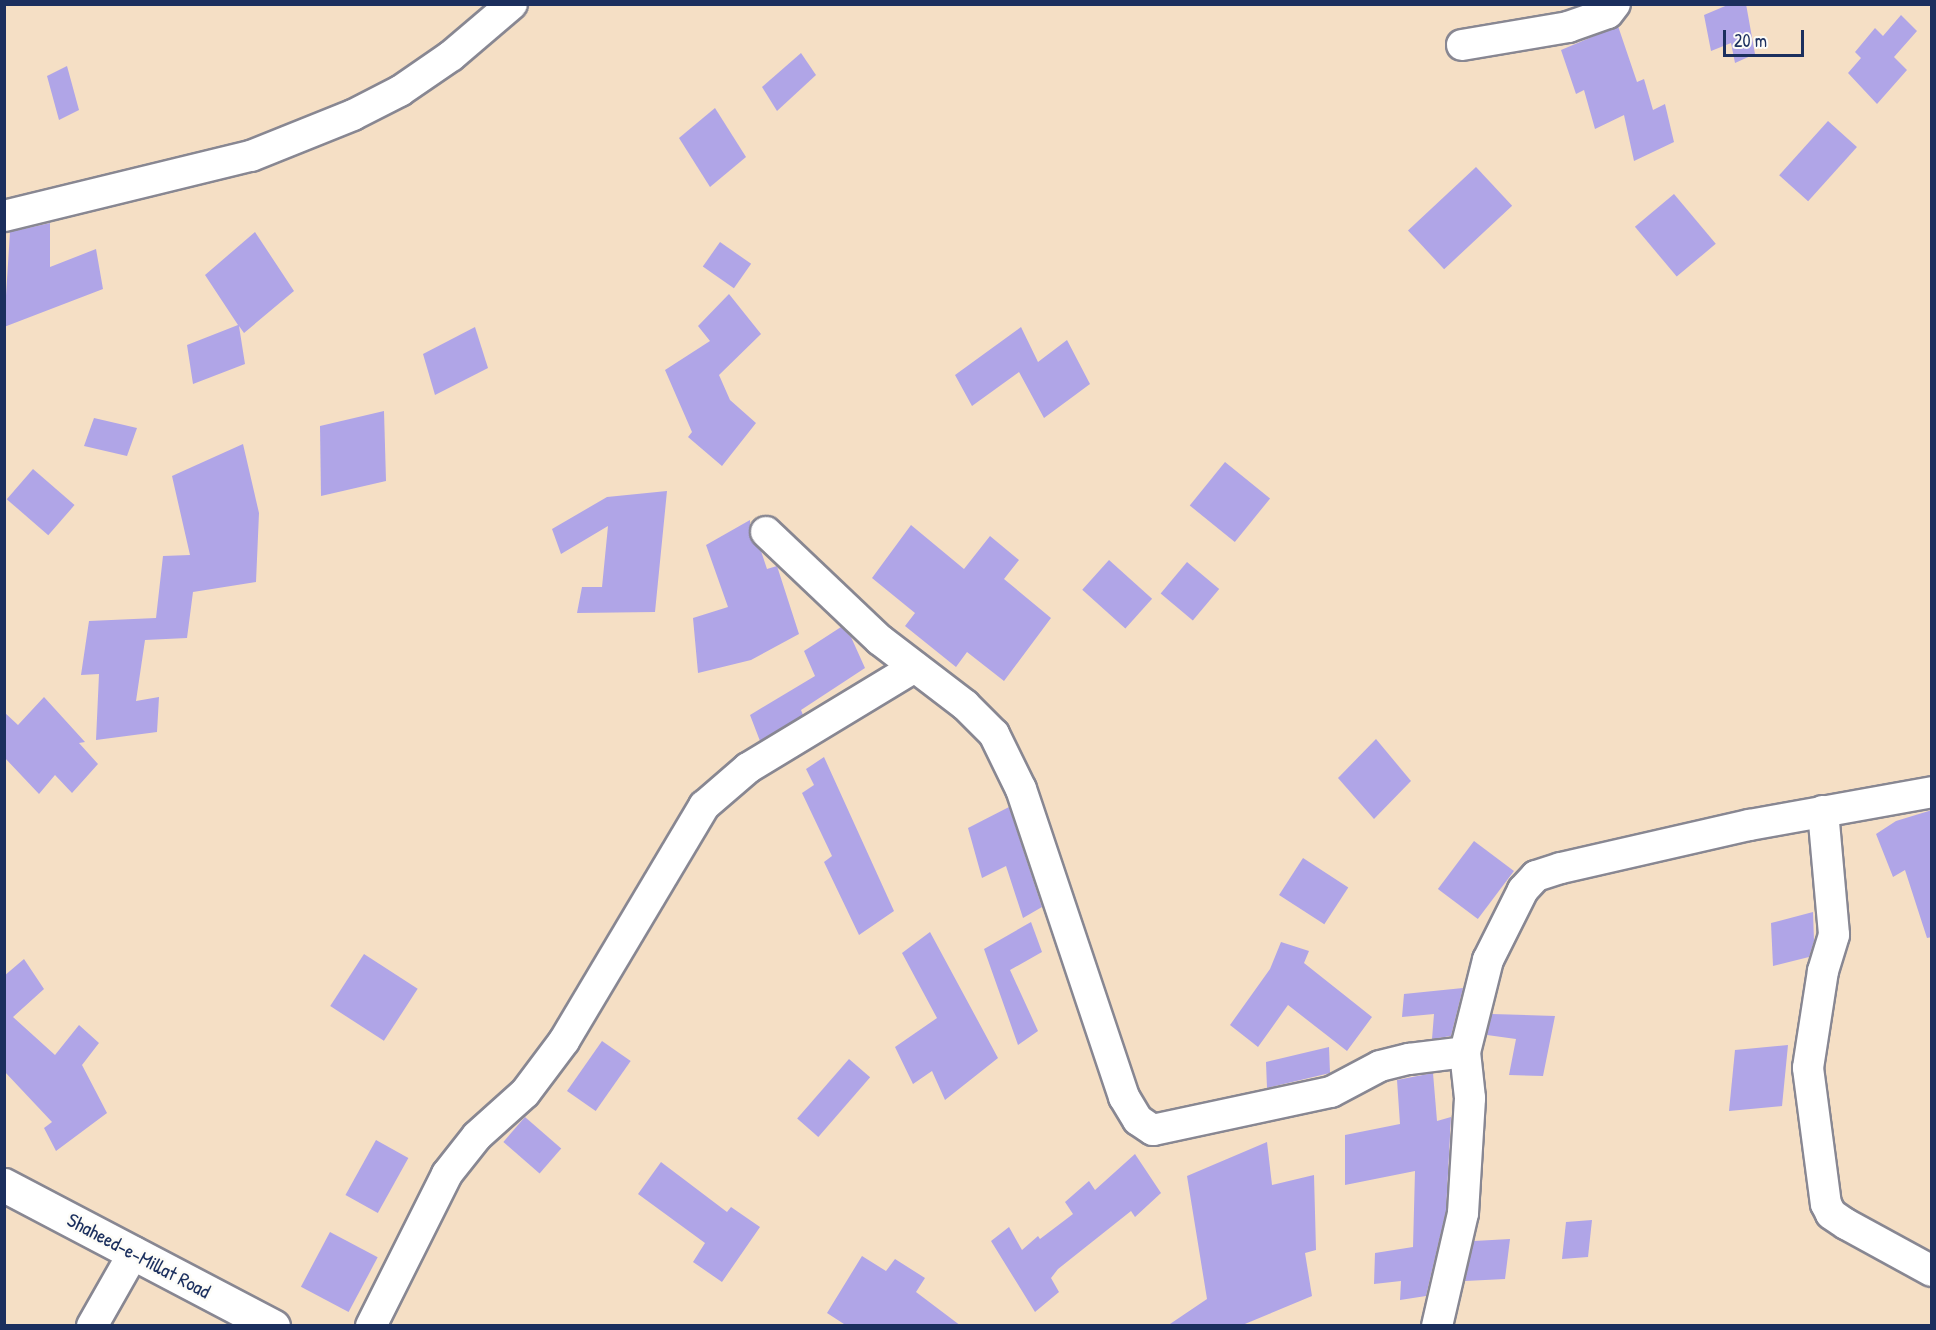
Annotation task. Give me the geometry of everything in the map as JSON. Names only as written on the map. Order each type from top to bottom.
[{"type":"main road","name":"Shaheed-e-Millat Road","points":[[4,1185],[273,1326]]},
{"type":"street","points":[[4,216],[251,156],[353,115],[400,91],[451,56],[512,4]]},
{"type":"street","points":[[1462,45],[1568,27],[1608,13],[1615,4]]},
{"type":"street","points":[[766,532],[880,640],[965,705],[994,734],[1022,789],[1124,1097],[1138,1120],[1153,1130],[1331,1092],[1380,1066],[1399,1061],[1465,1052]]},
{"type":"street","points":[[371,1326],[447,1174],[477,1136],[525,1093],[564,1041],[704,806],[748,768],[915,667]]},
{"type":"street","points":[[1437,1326],[1463,1214],[1470,1098],[1465,1052],[1488,960],[1522,890],[1536,876],[1823,812],[1932,792]]},
{"type":"street","points":[[1823,812],[1834,935],[1823,971],[1808,1068],[1826,1204],[1831,1214],[1846,1224],[1932,1271]]},
{"type":"street","points":[[92,1326],[134,1252]]},
{"type":"building","points":[[1730,4],[1746,4],[1755,54],[1735,63],[1731,43],[1711,51],[1704,15]]},
{"type":"building","points":[[1901,15],[1917,31],[1894,57],[1907,70],[1877,104],[1848,73],[1861,58],[1855,52],[1875,28],[1883,36]]},
{"type":"building","points":[[1618,26],[1637,82],[1644,79],[1653,110],[1665,104],[1674,142],[1634,161],[1624,115],[1595,129],[1584,90],[1576,94],[1561,50]]},
{"type":"building","points":[[801,53],[816,75],[777,111],[762,87]]},
{"type":"building","points":[[67,66],[79,110],[59,120],[47,76]]},
{"type":"building","points":[[715,108],[746,157],[710,187],[679,138]]},
{"type":"building","points":[[1828,121],[1857,147],[1808,201],[1779,175]]},
{"type":"building","points":[[1476,167],[1512,206],[1444,269],[1408,230]]},
{"type":"building","points":[[1674,194],[1716,244],[1677,277],[1635,227]]},
{"type":"building","points":[[50,223],[50,267],[96,249],[103,289],[4,327],[10,232]]},
{"type":"building","points":[[255,232],[294,291],[244,333],[239,326],[245,364],[193,384],[187,345],[238,325],[205,275]]},
{"type":"building","points":[[720,242],[751,264],[734,288],[703,267]]},
{"type":"building","points":[[729,294],[761,334],[719,375],[730,400],[756,423],[722,466],[688,437],[692,432],[665,370],[710,341],[698,326]]},
{"type":"building","points":[[475,327],[488,368],[435,395],[423,354]]},
{"type":"building","points":[[1021,327],[1038,362],[1067,340],[1090,384],[1044,418],[1019,372],[972,406],[955,375]]},
{"type":"building","points":[[384,411],[386,481],[321,496],[320,426]]},
{"type":"building","points":[[94,418],[137,428],[127,456],[84,446]]},
{"type":"building","points":[[243,444],[259,513],[256,582],[193,592],[187,638],[145,640],[136,701],[159,697],[157,732],[96,740],[99,674],[81,675],[89,621],[156,618],[163,556],[190,555],[172,476]]},
{"type":"building","points":[[1225,462],[1270,499],[1235,542],[1190,506]]},
{"type":"building","points":[[33,469],[75,505],[48,535],[7,499]]},
{"type":"building","points":[[667,491],[655,612],[577,613],[582,587],[602,587],[608,526],[561,554],[552,529],[607,497]]},
{"type":"building","points":[[750,520],[750,537],[761,551],[767,569],[777,566],[799,634],[751,660],[698,673],[693,618],[728,607],[706,545]]},
{"type":"building","points":[[911,525],[964,569],[990,536],[1019,560],[1004,579],[1051,618],[1004,681],[967,652],[956,667],[905,626],[915,613],[872,578]]},
{"type":"building","points":[[1109,560],[1152,599],[1125,629],[1082,590]]},
{"type":"building","points":[[1187,562],[1219,589],[1193,620],[1161,593]]},
{"type":"building","points":[[841,627],[851,637],[865,668],[801,710],[803,715],[760,741],[750,715],[815,676],[804,651]]},
{"type":"building","points":[[44,697],[85,742],[79,743],[98,764],[72,793],[55,775],[39,794],[4,757],[4,712],[18,725]]},
{"type":"building","points":[[1376,739],[1411,781],[1374,819],[1338,778]]},
{"type":"building","points":[[824,757],[894,911],[859,935],[824,862],[832,856],[802,793],[814,785],[806,769]]},
{"type":"building","points":[[1009,807],[1042,907],[1023,918],[1006,866],[982,878],[968,828]]},
{"type":"building","points":[[1932,810],[1932,937],[1927,938],[1905,870],[1893,877],[1876,834],[1896,821]]},
{"type":"building","points":[[1474,841],[1514,871],[1478,919],[1438,889]]},
{"type":"building","points":[[1303,858],[1348,887],[1324,924],[1279,895]]},
{"type":"building","points":[[1813,912],[1814,941],[1809,957],[1773,966],[1771,923]]},
{"type":"building","points":[[1031,922],[1042,952],[1010,970],[1038,1031],[1018,1045],[984,949]]},
{"type":"building","points":[[930,932],[998,1058],[945,1100],[932,1071],[913,1084],[895,1047],[937,1018],[902,953]]},
{"type":"building","points":[[1281,942],[1309,951],[1304,963],[1372,1017],[1347,1051],[1288,1005],[1258,1047],[1230,1025],[1270,969]]},
{"type":"building","points":[[364,954],[418,989],[384,1041],[330,1006]]},
{"type":"building","points":[[24,959],[44,989],[13,1017],[55,1055],[79,1025],[99,1043],[82,1065],[107,1113],[56,1151],[44,1128],[52,1122],[4,1071],[4,976]]},
{"type":"building","points":[[1463,988],[1451,1036],[1432,1039],[1434,1014],[1402,1017],[1404,994]]},
{"type":"building","points":[[1492,1014],[1555,1016],[1543,1076],[1509,1075],[1516,1039],[1487,1035]]},
{"type":"building","points":[[602,1041],[631,1061],[596,1111],[567,1091]]},
{"type":"building","points":[[1788,1045],[1782,1106],[1729,1111],[1735,1050]]},
{"type":"building","points":[[1329,1047],[1330,1073],[1267,1088],[1266,1062]]},
{"type":"building","points":[[849,1059],[870,1077],[818,1137],[797,1119]]},
{"type":"building","points":[[1433,1073],[1437,1121],[1451,1117],[1446,1211],[1426,1296],[1400,1300],[1401,1281],[1374,1284],[1375,1253],[1413,1247],[1415,1171],[1345,1185],[1345,1135],[1400,1124],[1397,1080]]},
{"type":"building","points":[[525,1117],[561,1148],[540,1173],[503,1142]]},
{"type":"building","points":[[376,1140],[408,1158],[378,1213],[345,1195]]},
{"type":"building","points":[[1267,1142],[1272,1185],[1314,1175],[1316,1250],[1305,1253],[1312,1296],[1240,1326],[1167,1326],[1207,1299],[1187,1176]]},
{"type":"building","points":[[1135,1154],[1161,1193],[1135,1217],[1131,1211],[1058,1269],[1051,1278],[1059,1292],[1035,1312],[991,1241],[1009,1227],[1022,1250],[1038,1236],[1040,1239],[1073,1214],[1065,1202],[1089,1181],[1095,1190]]},
{"type":"building","points":[[661,1162],[727,1212],[731,1207],[760,1227],[722,1282],[693,1262],[705,1243],[638,1194]]},
{"type":"building","points":[[1592,1220],[1588,1257],[1562,1259],[1566,1222]]},
{"type":"building","points":[[330,1232],[378,1257],[349,1312],[301,1287]]},
{"type":"building","points":[[1510,1239],[1505,1279],[1465,1281],[1474,1241]]},
{"type":"building","points":[[862,1256],[886,1271],[895,1259],[925,1278],[916,1292],[961,1326],[847,1326],[827,1313]]}]
